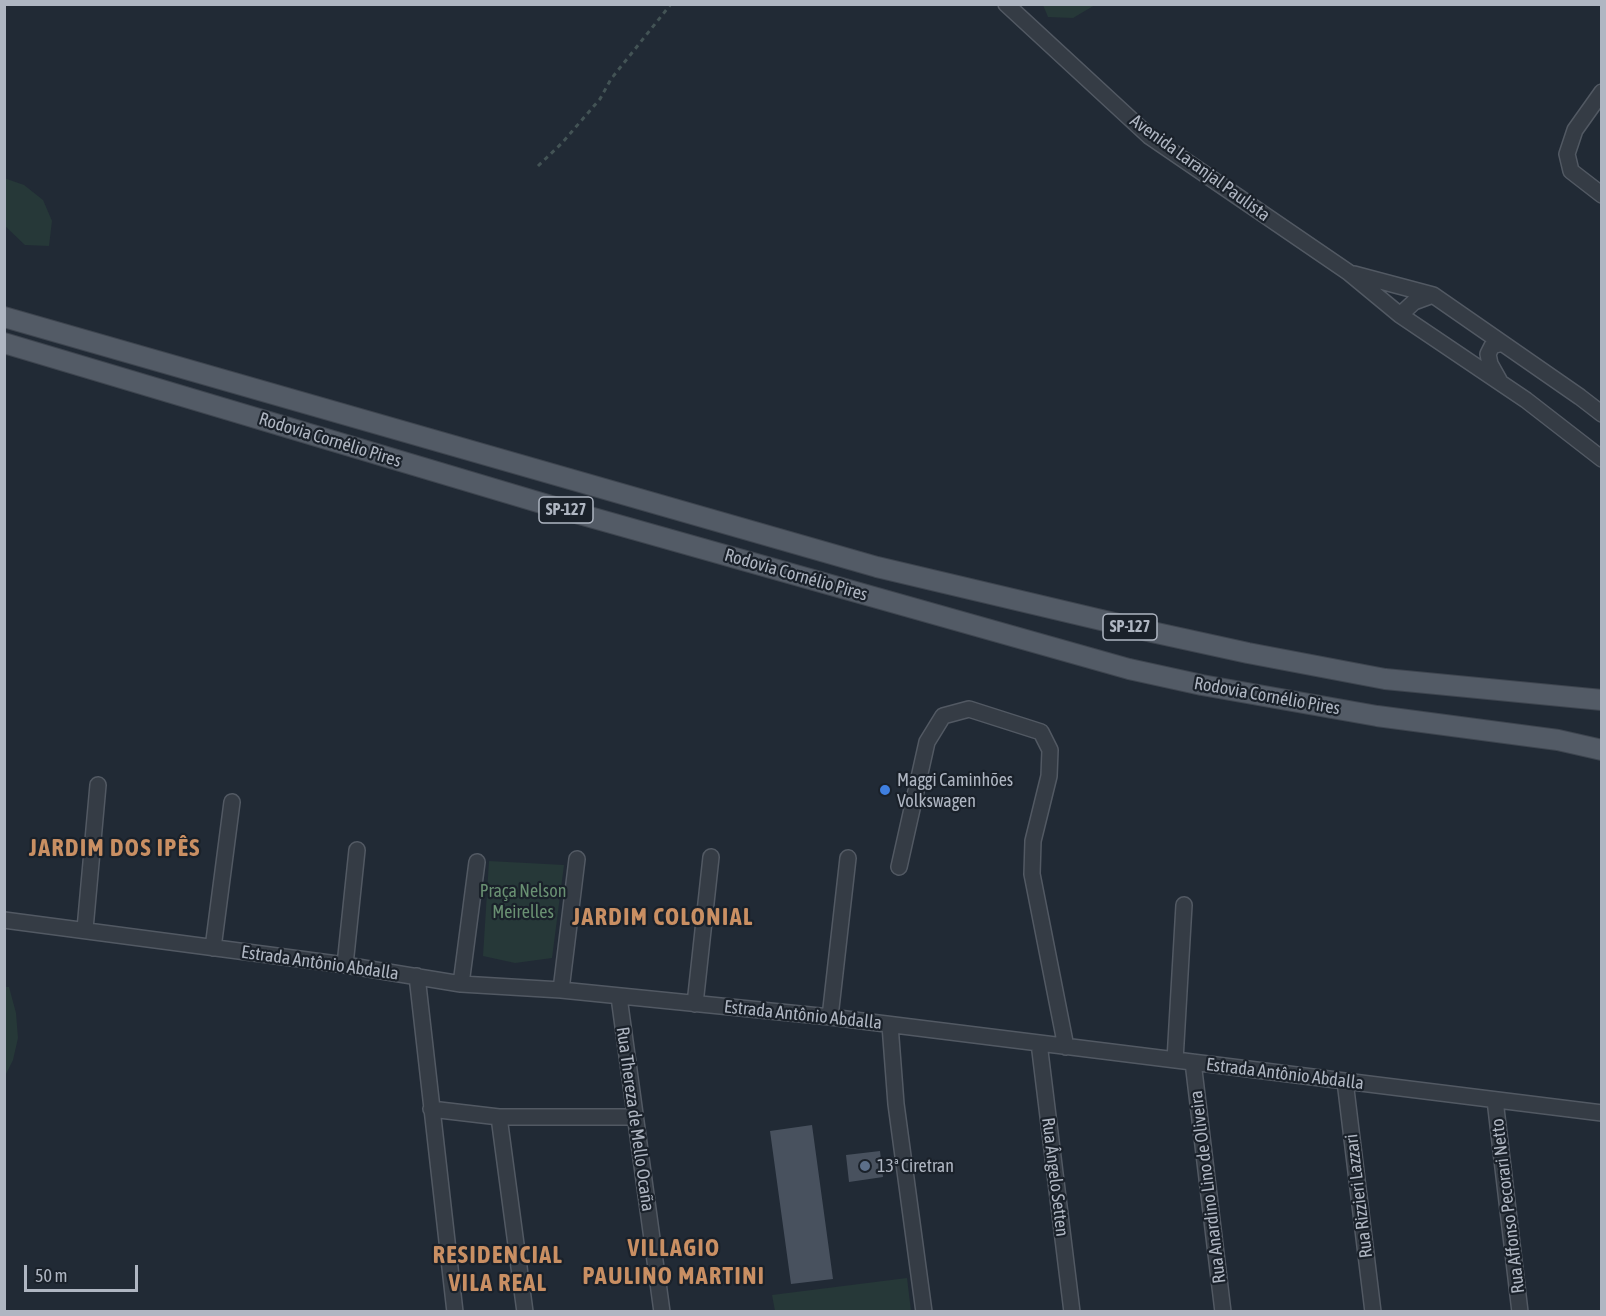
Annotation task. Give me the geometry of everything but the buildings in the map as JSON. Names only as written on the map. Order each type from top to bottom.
[{"type":"main road","name":"Rodovia Cornélio Pires","points":[[4,317],[899,572],[1194,641],[1385,679],[1602,700]]},
{"type":"main road","name":"Rodovia Cornélio Pires","points":[[4,344],[558,508],[1130,669],[1202,685],[1377,716],[1558,740],[1602,750]]},
{"type":"street","name":"Avenida Laranjal Paulista","points":[[1006,4],[1149,136],[1348,272],[1400,315],[1526,400],[1602,459]]},
{"type":"street","points":[[1602,92],[1575,130],[1567,154],[1571,171],[1602,195]]},
{"type":"street","name":"Avenida Laranjal Paulista","points":[[1348,272],[1433,295],[1602,414]]},
{"type":"street","points":[[1400,315],[1414,302],[1433,295]]},
{"type":"street","points":[[1500,382],[1490,364],[1488,354],[1492,346],[1502,343]]},
{"type":"street","points":[[899,867],[927,742],[943,716],[969,709],[1041,732],[1050,750],[1049,776],[1033,841],[1032,874],[1066,1047]]},
{"type":"street","points":[[85,929],[98,785]]},
{"type":"street","points":[[213,948],[232,802]]},
{"type":"street","points":[[345,964],[357,850]]},
{"type":"street","points":[[695,1004],[711,857]]},
{"type":"street","points":[[830,1017],[848,858]]},
{"type":"street","points":[[561,990],[577,859]]},
{"type":"street","points":[[461,984],[477,862]]},
{"type":"street","points":[[1175,1060],[1184,905]]},
{"type":"street","name":"Estrada Antônio Abdalla","points":[[4,920],[345,964],[461,984],[561,990],[830,1017],[1602,1113]]},
{"type":"street","points":[[417,976],[455,1311]]},
{"type":"street","name":"Rua Thereza de Mello Ocaña","points":[[619,997],[662,1311]]},
{"type":"street","points":[[890,1025],[896,1104],[924,1311]]},
{"type":"street","name":"Rua Ângelo Setten","points":[[1039,1043],[1072,1311]]},
{"type":"street","name":"Rua Anardino Lino de Oliveira","points":[[1193,1062],[1223,1311]]},
{"type":"street","name":"Rua Rizzieri Lazzari","points":[[1345,1081],[1373,1311]]},
{"type":"street","name":"Rua Affonso Pecorari Netto","points":[[1495,1100],[1520,1311]]},
{"type":"street","points":[[431,1109],[499,1117],[635,1117]]},
{"type":"street","points":[[499,1117],[525,1311]]},
{"type":"path","points":[[538,166],[562,143],[600,99],[611,79],[671,4]]},
{"type":"green space","points":[[1043,5],[1095,5],[1073,18],[1048,17]]},
{"type":"green space","points":[[4,178],[24,185],[43,200],[52,221],[49,246],[25,245],[5,226]]},
{"type":"green space","name":"Praça Nelson Meirelles","points":[[489,861],[564,865],[552,958],[515,963],[483,956]]},
{"type":"green space","points":[[5,987],[9,987],[16,1013],[18,1038],[13,1060],[5,1076]]},
{"type":"green space","points":[[907,1278],[911,1311],[775,1311],[772,1295]]},
{"type":"place","name":"Maggi Caminhões Volkswagen","points":[[885,790]]},
{"type":"place","name":"13ª Ciretran","points":[[865,1166]]},
{"type":"district","name":"JARDIM DOS IPÊS","points":[[115,848]]},
{"type":"district","name":"JARDIM COLONIAL","points":[[663,917]]},
{"type":"district","name":"VILLAGIO PAULINO MARTINI","points":[[674,1262]]},
{"type":"district","name":"RESIDENCIAL VILA REAL","points":[[498,1269]]}]
